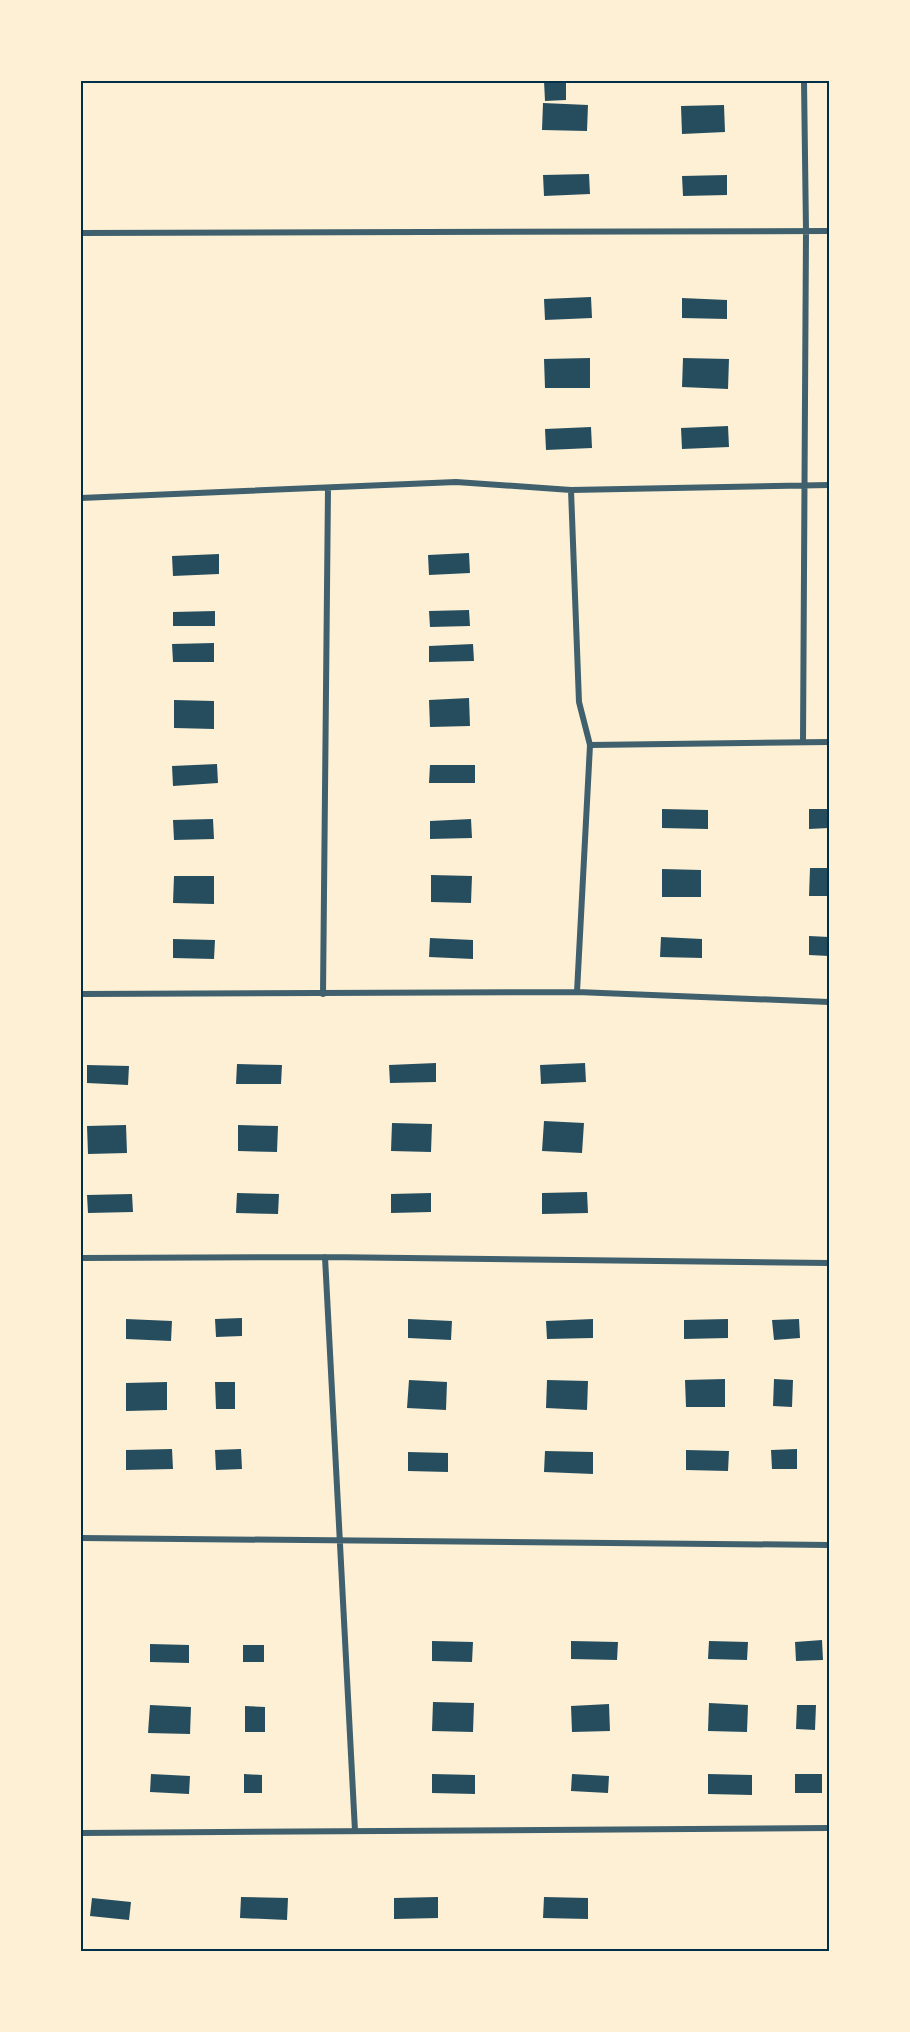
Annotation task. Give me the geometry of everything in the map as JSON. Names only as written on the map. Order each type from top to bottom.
[{"type":"street","points":[[803,742],[806,231],[804,81]]},
{"type":"street","points":[[81,233],[829,231]]},
{"type":"street","points":[[81,498],[456,482],[571,490],[829,485]]},
{"type":"street","points":[[323,994],[328,488]]},
{"type":"street","points":[[571,490],[579,702],[590,745],[577,992]]},
{"type":"street","points":[[590,745],[829,742]]},
{"type":"street","points":[[81,994],[577,992],[829,1002]]},
{"type":"street","points":[[326,1257],[355,1831]]},
{"type":"street","points":[[81,1258],[326,1257],[829,1263]]},
{"type":"street","points":[[81,1538],[829,1545]]},
{"type":"street","points":[[81,1833],[829,1828]]},
{"type":"building","points":[[544,81],[566,81],[566,100],[545,101]]},
{"type":"building","points":[[543,103],[588,105],[587,131],[542,130]]},
{"type":"building","points":[[724,105],[725,132],[682,134],[681,106]]},
{"type":"building","points":[[589,174],[590,194],[544,196],[543,175]]},
{"type":"building","points":[[727,175],[727,195],[683,196],[682,176]]},
{"type":"building","points":[[591,297],[592,318],[545,320],[544,299]]},
{"type":"building","points":[[682,298],[727,300],[727,319],[682,318]]},
{"type":"building","points":[[590,358],[590,388],[545,388],[544,359]]},
{"type":"building","points":[[683,358],[729,359],[728,389],[682,387]]},
{"type":"building","points":[[728,426],[729,447],[682,449],[681,428]]},
{"type":"building","points":[[591,427],[592,448],[546,450],[545,429]]},
{"type":"building","points":[[469,553],[470,573],[429,575],[428,555]]},
{"type":"building","points":[[219,554],[219,574],[173,576],[172,556]]},
{"type":"building","points":[[469,610],[470,626],[430,627],[429,611]]},
{"type":"building","points":[[215,611],[215,626],[173,626],[173,612]]},
{"type":"building","points":[[214,643],[214,662],[173,662],[172,644]]},
{"type":"building","points":[[473,644],[474,661],[429,662],[429,646]]},
{"type":"building","points":[[469,698],[470,726],[430,727],[429,700]]},
{"type":"building","points":[[174,700],[214,701],[214,729],[174,728]]},
{"type":"building","points":[[217,764],[218,783],[173,786],[172,766]]},
{"type":"building","points":[[430,765],[475,765],[475,783],[429,783]]},
{"type":"building","points":[[662,809],[708,810],[708,829],[662,828]]},
{"type":"building","points":[[809,809],[829,809],[829,828],[809,829]]},
{"type":"building","points":[[213,819],[214,839],[174,840],[173,820]]},
{"type":"building","points":[[471,819],[472,838],[430,839],[430,821]]},
{"type":"building","points":[[810,868],[829,868],[829,896],[809,896]]},
{"type":"building","points":[[662,869],[701,870],[701,897],[662,897]]},
{"type":"building","points":[[431,875],[472,876],[471,903],[431,902]]},
{"type":"building","points":[[174,876],[214,876],[214,904],[173,903]]},
{"type":"building","points":[[809,936],[829,937],[829,956],[809,955]]},
{"type":"building","points":[[661,937],[702,939],[702,958],[660,957]]},
{"type":"building","points":[[430,938],[473,940],[473,959],[429,957]]},
{"type":"building","points":[[173,939],[215,940],[214,959],[173,958]]},
{"type":"building","points":[[436,1063],[436,1082],[390,1083],[389,1065]]},
{"type":"building","points":[[585,1063],[586,1082],[541,1084],[540,1065]]},
{"type":"building","points":[[237,1064],[282,1065],[281,1084],[236,1084]]},
{"type":"building","points":[[87,1065],[129,1066],[128,1085],[87,1083]]},
{"type":"building","points":[[544,1121],[584,1123],[582,1153],[542,1151]]},
{"type":"building","points":[[392,1123],[432,1124],[431,1152],[391,1151]]},
{"type":"building","points":[[126,1125],[127,1153],[88,1154],[87,1126]]},
{"type":"building","points":[[238,1125],[278,1126],[277,1152],[238,1151]]},
{"type":"building","points":[[587,1192],[588,1213],[542,1214],[542,1193]]},
{"type":"building","points":[[237,1193],[279,1194],[278,1214],[236,1213]]},
{"type":"building","points":[[431,1193],[431,1212],[391,1213],[391,1194]]},
{"type":"building","points":[[132,1194],[133,1212],[88,1213],[87,1195]]},
{"type":"building","points":[[242,1318],[242,1336],[216,1337],[215,1319]]},
{"type":"building","points":[[126,1319],[172,1321],[171,1341],[126,1339]]},
{"type":"building","points":[[408,1319],[452,1321],[451,1340],[408,1338]]},
{"type":"building","points":[[593,1319],[593,1338],[547,1339],[546,1321]]},
{"type":"building","points":[[728,1319],[728,1338],[684,1339],[684,1320]]},
{"type":"building","points":[[799,1319],[800,1338],[774,1340],[772,1320]]},
{"type":"building","points":[[725,1379],[725,1407],[686,1407],[685,1380]]},
{"type":"building","points":[[774,1379],[793,1380],[792,1407],[773,1406]]},
{"type":"building","points":[[409,1380],[447,1382],[446,1410],[407,1408]]},
{"type":"building","points":[[547,1380],[588,1381],[587,1410],[546,1408]]},
{"type":"building","points":[[167,1382],[167,1410],[126,1411],[126,1383]]},
{"type":"building","points":[[215,1382],[235,1382],[235,1409],[216,1409]]},
{"type":"building","points":[[172,1449],[173,1469],[126,1470],[126,1450]]},
{"type":"building","points":[[241,1449],[242,1469],[216,1470],[215,1450]]},
{"type":"building","points":[[797,1449],[797,1469],[772,1469],[771,1450]]},
{"type":"building","points":[[686,1450],[729,1451],[728,1471],[686,1470]]},
{"type":"building","points":[[545,1451],[593,1452],[593,1474],[544,1472]]},
{"type":"building","points":[[408,1452],[448,1453],[448,1472],[408,1471]]},
{"type":"building","points":[[822,1640],[823,1660],[796,1661],[795,1642]]},
{"type":"building","points":[[432,1641],[473,1642],[472,1662],[432,1661]]},
{"type":"building","points":[[571,1641],[618,1642],[617,1660],[571,1659]]},
{"type":"building","points":[[709,1641],[748,1642],[747,1660],[708,1659]]},
{"type":"building","points":[[150,1644],[189,1645],[189,1663],[150,1662]]},
{"type":"building","points":[[243,1645],[264,1645],[264,1662],[243,1662]]},
{"type":"building","points":[[433,1702],[474,1703],[473,1732],[432,1731]]},
{"type":"building","points":[[709,1703],[748,1705],[747,1732],[708,1731]]},
{"type":"building","points":[[609,1704],[610,1731],[572,1732],[571,1706]]},
{"type":"building","points":[[150,1705],[191,1707],[190,1734],[148,1733]]},
{"type":"building","points":[[797,1705],[816,1705],[815,1730],[796,1729]]},
{"type":"building","points":[[245,1706],[265,1707],[265,1732],[245,1732]]},
{"type":"building","points":[[151,1774],[190,1776],[189,1794],[150,1792]]},
{"type":"building","points":[[244,1774],[262,1775],[262,1793],[244,1793]]},
{"type":"building","points":[[432,1774],[475,1775],[475,1794],[432,1793]]},
{"type":"building","points":[[572,1774],[609,1776],[608,1793],[571,1791]]},
{"type":"building","points":[[708,1774],[752,1775],[752,1795],[708,1794]]},
{"type":"building","points":[[795,1774],[822,1774],[822,1793],[795,1793]]},
{"type":"building","points":[[241,1897],[288,1898],[287,1920],[240,1918]]},
{"type":"building","points":[[438,1897],[438,1918],[394,1919],[394,1898]]},
{"type":"building","points":[[544,1897],[588,1898],[588,1919],[543,1918]]},
{"type":"building","points":[[92,1898],[131,1902],[129,1920],[90,1916]]}]
